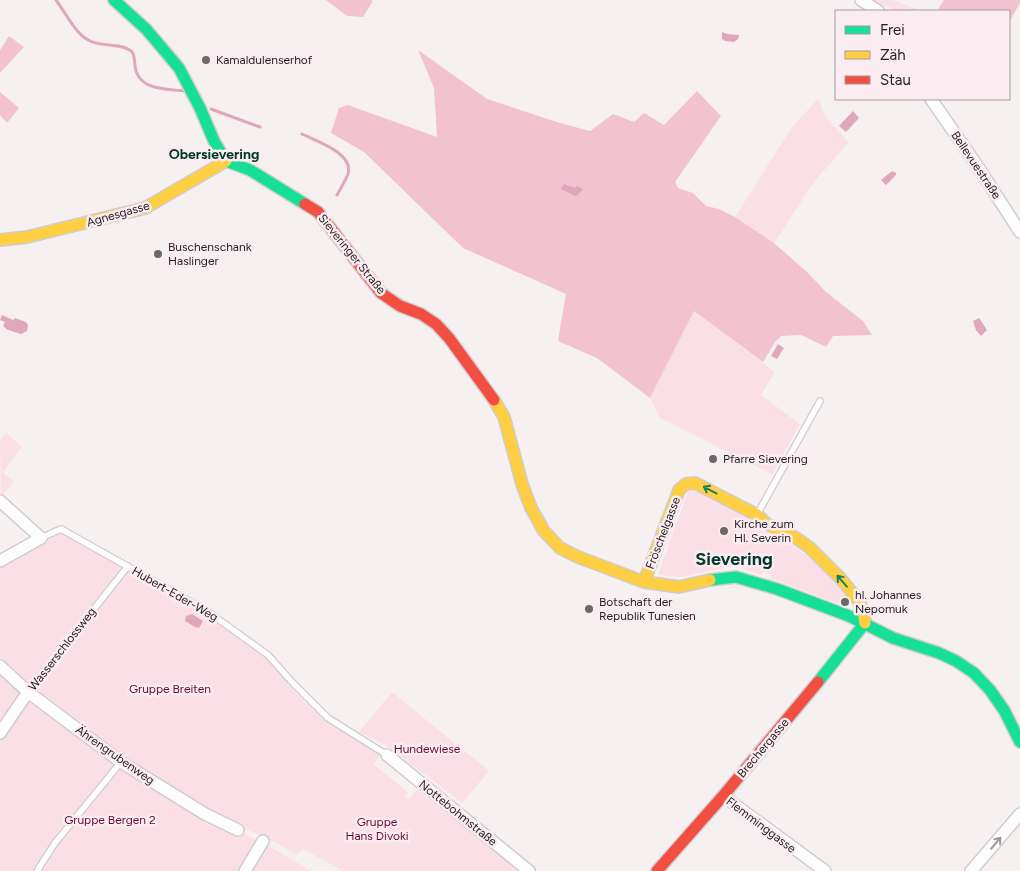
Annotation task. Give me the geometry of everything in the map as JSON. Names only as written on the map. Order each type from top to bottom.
[{"type":"main road","points":[[114,0],[146,29],[179,68],[200,108],[214,141],[226,161]]},
{"type":"main road","name":"Agnesgasse","points":[[0,240],[28,237],[144,208],[226,161]]},
{"type":"main road","name":"Sieveringer Straße","points":[[226,161],[250,170],[318,212],[381,292],[400,306],[421,314],[436,324],[449,338],[488,390],[504,417],[522,484],[531,508],[544,531],[560,548],[578,557],[644,582],[679,587],[705,580],[736,577],[764,584],[838,610],[865,622],[893,638],[948,657],[964,665],[986,686],[1001,704],[1020,742]]},
{"type":"main road","name":"Fröschelgasse","points":[[644,582],[680,490],[686,484],[696,483],[756,515],[763,523],[801,542],[825,563],[858,600],[864,611],[865,622]]},
{"type":"main road","name":"Brechergasse","points":[[657,871],[723,796],[858,635],[865,622]]},
{"type":"street","points":[[861,0],[876,10]]},
{"type":"street","name":"Bellevuestraße","points":[[932,100],[1020,232]]},
{"type":"street","points":[[0,501],[42,538],[0,561]]},
{"type":"street","name":"Ährengrubenweg","points":[[0,666],[28,692],[121,762],[205,814],[238,830]]},
{"type":"street","name":"Wasserschlossweg","points":[[0,733],[28,692]]},
{"type":"street","name":"Nottebohmstraße","points":[[387,755],[529,871]]},
{"type":"street","name":"Flemminggasse","points":[[723,796],[825,871]]},
{"type":"street","points":[[971,871],[1020,814]]},
{"type":"street","points":[[245,871],[263,841]]},
{"type":"lane","points":[[756,515],[820,400]]},
{"type":"lane","name":"Hubert-Eder-Weg","points":[[42,538],[61,529],[192,601],[268,655],[293,684],[328,718],[387,755]]},
{"type":"lane","name":"Wasserschlossweg","points":[[28,692],[128,566]]},
{"type":"lane","points":[[37,871],[55,843],[121,762]]},
{"type":"green space","points":[[870,0],[892,0],[919,10],[895,10]]},
{"type":"green space","points":[[818,99],[827,119],[849,142],[813,183],[774,243],[735,217],[792,127]]},
{"type":"green space","points":[[694,311],[775,372],[761,395],[800,424],[772,474],[660,418],[650,398]]},
{"type":"green space","points":[[6,433],[22,447],[3,472],[14,482],[1,497],[0,440]]},
{"type":"green space","points":[[692,490],[747,517],[759,529],[785,540],[818,564],[851,602],[848,607],[771,578],[772,575],[763,572],[761,575],[739,567],[728,567],[682,577],[659,575],[688,492]]},
{"type":"green space","name":"Gruppe Breiten","points":[[60,534],[65,534],[158,587],[191,602],[217,620],[269,660],[290,683],[291,688],[319,714],[380,755],[374,765],[408,792],[405,796],[409,799],[417,790],[450,816],[453,814],[522,871],[343,871],[303,849],[297,855],[267,838],[215,817],[132,765],[36,693],[16,675],[18,672],[0,657],[0,566]]},
{"type":"green space","points":[[0,670],[20,688],[19,695],[0,724]]},
{"type":"green space","name":"Hundewiese","points":[[392,692],[489,771],[462,803],[389,747],[359,732]]},
{"type":"green space","name":"Gruppe Bergen 2","points":[[30,697],[101,751],[99,754],[114,764],[117,762],[204,817],[260,841],[311,871],[0,871],[0,737]]},
{"type":"shaded area","points":[[326,0],[373,1],[363,17],[347,16]]},
{"type":"shaded area","points":[[944,0],[1020,0],[1010,20],[1010,10],[938,10]]},
{"type":"shaded area","points":[[722,32],[739,35],[738,39],[734,42],[725,41],[722,39]]},
{"type":"shaded area","points":[[9,36],[24,47],[0,73],[0,50]]},
{"type":"shaded area","points":[[418,50],[487,99],[590,131],[613,114],[634,122],[644,113],[664,125],[697,91],[721,116],[675,182],[678,188],[693,193],[706,206],[719,209],[735,217],[774,243],[807,272],[826,292],[863,321],[872,335],[833,336],[826,347],[801,335],[781,336],[775,342],[763,362],[694,311],[650,398],[597,358],[558,341],[566,294],[463,248],[364,152],[331,133],[339,108],[348,105],[437,137],[434,88]]},
{"type":"shaded area","points":[[0,92],[19,108],[7,123],[0,115]]},
{"type":"shaded area","points":[[853,111],[859,118],[846,132],[839,126]]},
{"type":"shaded area","points":[[892,171],[896,175],[886,185],[881,180]]},
{"type":"shaded area","points":[[564,184],[583,189],[575,196],[561,189]]},
{"type":"shaded area","points":[[2,315],[13,320],[15,318],[26,322],[28,325],[27,331],[21,334],[8,330],[3,326],[5,322],[0,320]]},
{"type":"shaded area","points":[[979,318],[987,330],[981,336],[976,330],[973,321]]},
{"type":"shaded area","points":[[778,344],[784,348],[777,359],[771,356]]},
{"type":"shaded area","points":[[192,614],[203,621],[199,628],[185,621],[186,616]]},
{"type":"waterway","points":[[56,0],[75,28],[85,38],[95,43],[122,47],[131,51],[134,55],[137,73],[146,84],[153,87],[184,91]]},
{"type":"waterway","points":[[211,109],[260,127]]},
{"type":"waterway","points":[[302,134],[324,144],[340,154],[345,160],[348,174],[337,195]]},
{"type":"traffic: fast","points":[[114,0],[146,29],[179,68],[200,108],[214,141],[226,161],[250,170],[305,204]]},
{"type":"traffic: fast","points":[[710,580],[736,577],[777,589],[849,616],[893,638],[939,653],[956,661],[974,673],[990,690],[1004,710],[1020,742]]},
{"type":"traffic: fast","points":[[818,682],[865,623]]},
{"type":"traffic: slow","points":[[0,240],[27,237],[145,208],[226,161]]},
{"type":"traffic: slow","points":[[494,400],[504,417],[522,484],[531,508],[544,531],[560,548],[578,557],[644,582],[679,587],[710,580]]},
{"type":"traffic: slow","points":[[644,582],[679,490],[686,484],[695,483],[757,515],[767,524],[796,538],[809,547],[840,578],[859,601],[865,623]]},
{"type":"traffic: jam","points":[[305,204],[318,212],[381,293],[400,306],[421,314],[436,324],[449,338],[494,400]]},
{"type":"traffic: jam","points":[[657,871],[723,796],[818,682]]},
{"type":"place","name":"Kamaldulenserhof","points":[[206,60]]},
{"type":"place","name":"Buschenschank Haslinger","points":[[158,254]]},
{"type":"place","name":"Pfarre Sievering","points":[[713,459]]},
{"type":"place","name":"Kirche zum Hl. Severin","points":[[724,531]]},
{"type":"place","name":"hl. Johannes Nepomuk","points":[[845,602]]},
{"type":"place","name":"Botschaft der Republik Tunesien","points":[[589,609]]},
{"type":"district","name":"Obersievering","points":[[214,154]]},
{"type":"district","name":"Sievering","points":[[734,559]]},
{"type":"park label","name":"Gruppe Hans Divoki","points":[[377,829]]}]
